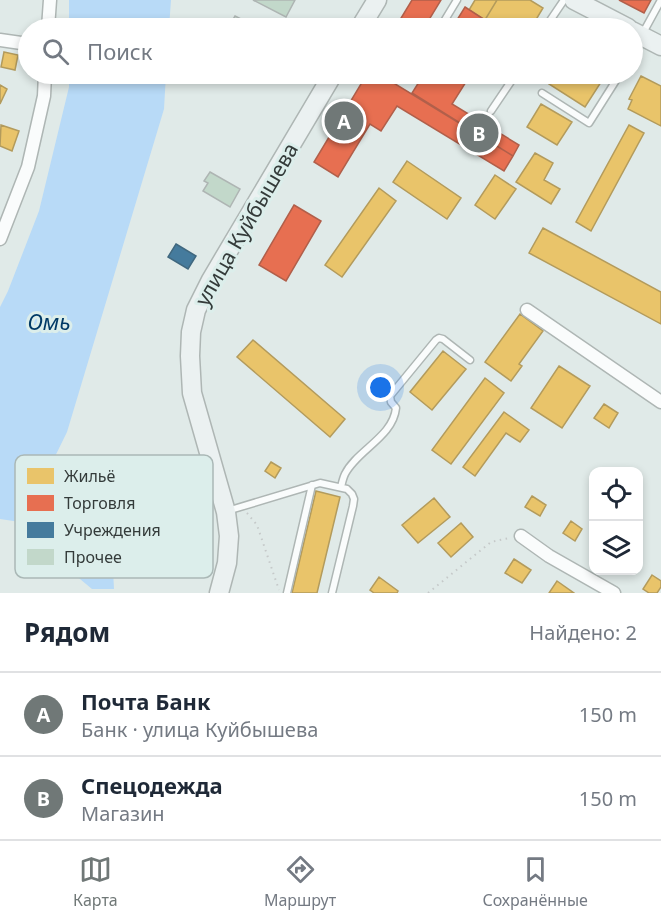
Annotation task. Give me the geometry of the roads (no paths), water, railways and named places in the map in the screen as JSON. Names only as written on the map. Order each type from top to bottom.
[{"type":"street","points":[[49,18],[50,0]]},
{"type":"street","points":[[366,18],[376,0]]},
{"type":"street","points":[[574,0],[608,18]]},
{"type":"street","points":[[643,37],[661,46]]},
{"type":"street","points":[[0,40],[18,43]]},
{"type":"street","points":[[0,239],[28,167],[44,96],[45,84]]},
{"type":"street","name":"улица Куйбышева","points":[[219,593],[229,552],[229,536],[234,509],[192,393],[191,332],[196,310],[211,280],[327,84]]},
{"type":"street","points":[[527,310],[661,402]]},
{"type":"street","points":[[521,536],[549,556],[614,593]]},
{"type":"lane","points":[[446,18],[457,0]]},
{"type":"lane","points":[[552,18],[564,0]]},
{"type":"lane","points":[[643,21],[661,0]]},
{"type":"lane","points":[[491,111],[509,84]]},
{"type":"lane","points":[[542,93],[589,123],[614,84]]},
{"type":"lane","points":[[341,488],[345,474],[360,455],[383,435],[392,423],[397,411],[390,402],[390,396],[436,340],[443,339],[470,360]]},
{"type":"lane","points":[[234,509],[312,485],[327,484],[347,489],[354,499],[332,593]]},
{"type":"lane","points":[[287,593],[312,485]]},
{"type":"water","points":[[69,0],[171,0],[170,18],[69,18]]},
{"type":"water","name":"Омь","points":[[69,84],[165,84],[164,109],[67,432],[56,455],[15,455],[15,521],[0,519],[0,307],[39,211]]},
{"type":"water","name":"Омь","points":[[79,578],[113,578],[114,589],[92,589]]},
{"type":"place","name":"Почта Банк","points":[[344,121]]},
{"type":"place","name":"Спецодежда","points":[[479,133]]}]
